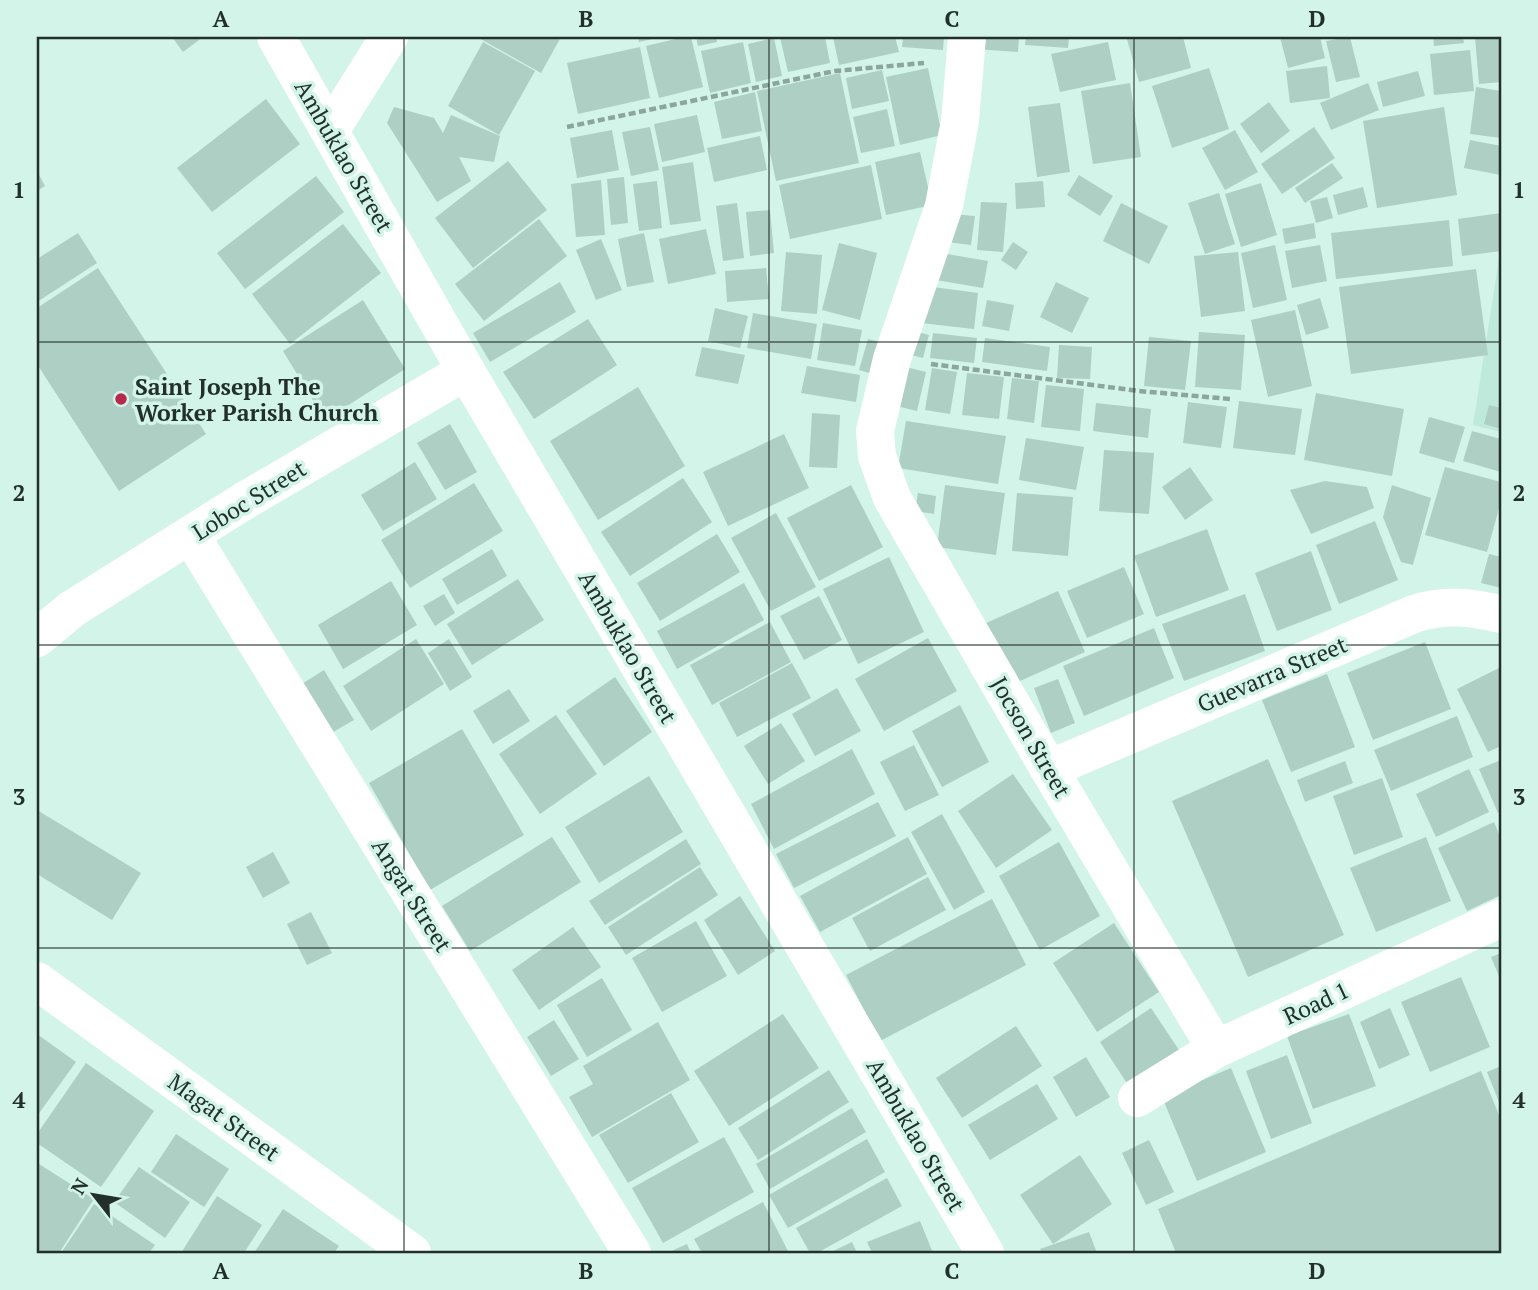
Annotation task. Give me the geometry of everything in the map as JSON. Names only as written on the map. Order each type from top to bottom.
[{"type":"street","name":"Ambuklao Street","points":[[276,37],[466,371],[985,1253]]},
{"type":"street","points":[[330,131],[389,37]]},
{"type":"street","name":"Jocson Street","points":[[965,51],[958,132],[944,206],[892,359],[878,414],[877,456],[883,478],[1049,769],[1216,1049]]},
{"type":"street","name":"Loboc Street","points":[[37,638],[72,610],[244,501],[466,371]]},
{"type":"street","name":"Angat Street","points":[[191,536],[632,1253]]},
{"type":"street","name":"Guevarra Street","points":[[1049,769],[1434,607],[1461,606],[1501,614]]},
{"type":"street","name":"Road 1","points":[[1137,1098],[1216,1049],[1501,918]]},
{"type":"street","name":"Magat Street","points":[[37,981],[412,1253]]},
{"type":"path","points":[[567,127],[835,71],[914,62],[965,51]]},
{"type":"path","points":[[892,359],[1139,391],[1230,399]]},
{"type":"shaded area","points":[[1501,246],[1501,432],[1473,425]]},
{"type":"building","points":[[172,37],[203,37],[183,52]]},
{"type":"building","points":[[477,37],[561,37],[541,73]]},
{"type":"building","points":[[638,37],[657,37],[657,38],[639,42]]},
{"type":"building","points":[[691,37],[703,87],[659,98],[646,46]]},
{"type":"building","points":[[696,37],[716,37],[717,42],[698,46]]},
{"type":"building","points":[[780,37],[825,37],[830,63],[788,72]]},
{"type":"building","points":[[833,37],[895,37],[899,52],[839,65]]},
{"type":"building","points":[[903,37],[944,37],[943,50],[902,47]]},
{"type":"building","points":[[976,37],[1019,37],[1018,52],[975,49]]},
{"type":"building","points":[[1026,37],[1069,37],[1068,48],[1025,45]]},
{"type":"building","points":[[1183,37],[1191,68],[1139,82],[1127,39]]},
{"type":"building","points":[[1280,37],[1320,37],[1325,58],[1288,68]]},
{"type":"building","points":[[1350,37],[1360,77],[1336,82],[1326,41]]},
{"type":"building","points":[[1433,37],[1463,37],[1464,43],[1434,46]]},
{"type":"building","points":[[1475,37],[1501,37],[1501,82],[1479,84]]},
{"type":"building","points":[[774,38],[782,76],[756,82],[748,44]]},
{"type":"building","points":[[483,42],[535,71],[499,135],[448,106]]},
{"type":"building","points":[[743,42],[751,83],[710,93],[701,51]]},
{"type":"building","points":[[1108,42],[1116,80],[1060,92],[1051,54]]},
{"type":"building","points":[[640,47],[650,98],[578,114],[567,63]]},
{"type":"building","points":[[1470,50],[1474,91],[1434,95],[1430,54]]},
{"type":"building","points":[[1327,66],[1330,98],[1290,103],[1286,71]]},
{"type":"building","points":[[928,68],[942,135],[900,145],[886,77]]},
{"type":"building","points":[[1209,68],[1229,129],[1172,148],[1152,86]]},
{"type":"building","points":[[882,70],[889,101],[852,109],[846,78]]},
{"type":"building","points":[[1418,71],[1425,96],[1383,107],[1377,82]]},
{"type":"building","points":[[840,73],[859,163],[776,181],[757,91]]},
{"type":"building","points":[[1130,83],[1141,157],[1093,164],[1081,91]]},
{"type":"building","points":[[1368,83],[1379,110],[1331,130],[1320,103]]},
{"type":"building","points":[[1476,87],[1501,91],[1501,138],[1470,134]]},
{"type":"building","points":[[755,92],[762,131],[722,139],[714,102]]},
{"type":"building","points":[[266,99],[300,144],[212,212],[177,168]]},
{"type":"building","points":[[1269,102],[1290,131],[1261,153],[1240,124]]},
{"type":"building","points":[[1060,103],[1070,172],[1037,177],[1028,107]]},
{"type":"building","points":[[394,107],[434,118],[443,133],[451,115],[500,136],[494,162],[459,157],[471,181],[437,202],[387,123]]},
{"type":"building","points":[[1444,107],[1457,195],[1377,208],[1363,121]]},
{"type":"building","points":[[887,109],[895,146],[861,153],[853,117]]},
{"type":"building","points":[[697,115],[705,152],[662,162],[654,124]]},
{"type":"building","points":[[650,127],[659,170],[631,176],[622,132]]},
{"type":"building","points":[[1314,127],[1335,158],[1282,194],[1261,164]]},
{"type":"building","points":[[612,130],[619,170],[577,178],[570,138]]},
{"type":"building","points":[[1235,130],[1258,172],[1225,190],[1202,148]]},
{"type":"building","points":[[760,136],[767,170],[714,182],[707,148]]},
{"type":"building","points":[[1470,140],[1501,146],[1501,175],[1464,168]]},
{"type":"building","points":[[920,152],[932,205],[886,215],[875,162]]},
{"type":"building","points":[[508,161],[547,210],[473,268],[435,218]]},
{"type":"building","points":[[693,162],[701,221],[670,225],[662,167]]},
{"type":"building","points":[[1332,163],[1343,178],[1305,203],[1295,188]]},
{"type":"building","points":[[871,165],[882,219],[790,239],[779,185]]},
{"type":"building","points":[[37,171],[45,186],[37,191]]},
{"type":"building","points":[[1079,175],[1113,196],[1100,216],[1067,195]]},
{"type":"building","points":[[316,176],[344,212],[245,289],[217,253]]},
{"type":"building","points":[[624,177],[628,223],[611,225],[607,179]]},
{"type":"building","points":[[601,180],[605,235],[576,237],[571,184]]},
{"type":"building","points":[[657,181],[662,228],[639,231],[633,184]]},
{"type":"building","points":[[1043,181],[1045,207],[1016,209],[1015,183]]},
{"type":"building","points":[[1261,183],[1277,235],[1241,247],[1225,194]]},
{"type":"building","points":[[1363,187],[1368,207],[1338,215],[1333,195]]},
{"type":"building","points":[[1219,193],[1235,244],[1205,254],[1188,203]]},
{"type":"building","points":[[1327,197],[1333,218],[1316,223],[1310,201]]},
{"type":"building","points":[[981,202],[1007,203],[1003,252],[977,250]]},
{"type":"building","points":[[737,203],[744,258],[723,261],[716,206]]},
{"type":"building","points":[[1121,203],[1168,226],[1149,264],[1103,241]]},
{"type":"building","points":[[770,210],[774,253],[750,256],[746,212]]},
{"type":"building","points":[[1501,213],[1501,251],[1462,256],[1458,219]]},
{"type":"building","points":[[951,214],[975,216],[971,245],[947,242]]},
{"type":"building","points":[[539,219],[567,256],[484,321],[455,284]]},
{"type":"building","points":[[1449,220],[1453,266],[1336,279],[1331,233]]},
{"type":"building","points":[[1314,223],[1316,238],[1285,244],[1282,229]]},
{"type":"building","points":[[343,224],[381,273],[290,344],[252,294]]},
{"type":"building","points":[[706,229],[716,274],[668,284],[659,239]]},
{"type":"building","points":[[78,233],[97,263],[37,302],[37,259]]},
{"type":"building","points":[[644,233],[654,282],[627,287],[618,239]]},
{"type":"building","points":[[601,239],[622,290],[596,300],[576,250]]},
{"type":"building","points":[[1013,242],[1028,252],[1016,270],[1001,260]]},
{"type":"building","points":[[839,243],[877,253],[860,320],[822,310]]},
{"type":"building","points":[[1275,245],[1287,300],[1253,308],[1241,253]]},
{"type":"building","points":[[1320,245],[1327,281],[1292,288],[1285,251]]},
{"type":"building","points":[[786,252],[822,255],[817,314],[781,311]]},
{"type":"building","points":[[1238,252],[1245,311],[1201,317],[1194,256]]},
{"type":"building","points":[[941,253],[988,261],[983,288],[936,280]]},
{"type":"building","name":"Saint Joseph The Worker Parish Church","points":[[98,268],[206,434],[119,491],[37,364],[37,308]]},
{"type":"building","points":[[766,268],[769,299],[727,302],[725,271]]},
{"type":"building","points":[[1476,269],[1488,355],[1351,374],[1339,287]]},
{"type":"building","points":[[560,282],[576,312],[490,362],[473,333]]},
{"type":"building","points":[[1056,282],[1089,298],[1072,333],[1040,317]]},
{"type":"building","points":[[926,286],[978,293],[974,329],[921,323]]},
{"type":"building","points":[[1320,298],[1329,328],[1306,335],[1297,305]]},
{"type":"building","points":[[363,300],[405,369],[325,420],[283,351]]},
{"type":"building","points":[[987,300],[1014,305],[1009,331],[982,326]]},
{"type":"building","points":[[715,308],[748,316],[740,348],[708,341]]},
{"type":"building","points":[[1295,310],[1312,386],[1268,397],[1251,320]]},
{"type":"building","points":[[753,313],[817,324],[811,359],[747,348]]},
{"type":"building","points":[[588,319],[617,365],[534,419],[503,372]]},
{"type":"building","points":[[823,323],[862,330],[855,366],[817,360]]},
{"type":"building","points":[[913,331],[929,335],[923,358],[907,354]]},
{"type":"building","points":[[1199,332],[1245,335],[1241,390],[1195,387]]},
{"type":"building","points":[[933,333],[977,338],[974,363],[930,358]]},
{"type":"building","points":[[1149,337],[1191,341],[1185,390],[1144,386]]},
{"type":"building","points":[[985,338],[1050,347],[1047,371],[982,362]]},
{"type":"building","points":[[868,339],[884,343],[876,375],[859,370]]},
{"type":"building","points":[[1059,345],[1092,347],[1090,379],[1057,378]]},
{"type":"building","points":[[702,347],[745,355],[738,384],[695,376]]},
{"type":"building","points":[[807,366],[860,375],[856,402],[801,393]]},
{"type":"building","points":[[902,366],[926,372],[917,411],[892,405]]},
{"type":"building","points":[[932,368],[957,372],[950,414],[925,410]]},
{"type":"building","points":[[967,373],[1004,377],[999,419],[962,415]]},
{"type":"building","points":[[1012,378],[1039,381],[1034,423],[1007,419]]},
{"type":"building","points":[[1046,385],[1084,389],[1080,431],[1041,427]]},
{"type":"building","points":[[638,387],[685,466],[598,520],[550,441]]},
{"type":"building","points":[[1316,393],[1404,409],[1392,476],[1304,460]]},
{"type":"building","points":[[1239,401],[1302,409],[1295,455],[1233,448]]},
{"type":"building","points":[[1188,402],[1227,407],[1221,448],[1183,443]]},
{"type":"building","points":[[1096,403],[1151,409],[1148,438],[1093,431]]},
{"type":"building","points":[[1489,405],[1501,408],[1501,429],[1484,424]]},
{"type":"building","points":[[812,413],[840,415],[837,468],[809,467]]},
{"type":"building","points":[[1429,417],[1465,427],[1454,463],[1419,453]]},
{"type":"building","points":[[906,421],[1006,436],[998,484],[898,468]]},
{"type":"building","points":[[450,424],[477,472],[445,490],[417,443]]},
{"type":"building","points":[[1472,431],[1501,439],[1501,472],[1463,461]]},
{"type":"building","points":[[784,434],[809,488],[728,526],[703,472]]},
{"type":"building","points":[[1026,438],[1084,447],[1076,490],[1019,480]]},
{"type":"building","points":[[1104,450],[1154,453],[1149,514],[1099,511]]},
{"type":"building","points":[[415,462],[437,499],[383,531],[361,495]]},
{"type":"building","points":[[1190,467],[1213,500],[1185,520],[1162,487]]},
{"type":"building","points":[[1445,467],[1501,482],[1501,501],[1487,552],[1425,535]]},
{"type":"building","points":[[683,478],[712,522],[630,576],[601,532]]},
{"type":"building","points":[[1325,481],[1367,487],[1374,508],[1311,534],[1290,490]]},
{"type":"building","points":[[474,483],[503,531],[410,588],[381,540]]},
{"type":"building","points":[[851,485],[883,547],[819,581],[787,518]]},
{"type":"building","points":[[945,485],[1005,493],[996,555],[937,547]]},
{"type":"building","points":[[1392,485],[1431,498],[1413,565],[1401,562],[1383,517]]},
{"type":"building","points":[[918,493],[936,496],[934,514],[915,511]]},
{"type":"building","points":[[1017,493],[1073,497],[1068,556],[1012,551]]},
{"type":"building","points":[[776,513],[816,587],[771,611],[731,538]]},
{"type":"building","points":[[1375,521],[1398,580],[1339,604],[1316,545]]},
{"type":"building","points":[[1207,529],[1229,590],[1156,617],[1134,556]]},
{"type":"building","points":[[717,534],[740,572],[660,621],[637,583]]},
{"type":"building","points":[[492,549],[507,576],[457,605],[442,579]]},
{"type":"building","points":[[1311,551],[1332,610],[1277,631],[1255,573]]},
{"type":"building","points":[[1489,554],[1501,557],[1501,588],[1481,583]]},
{"type":"building","points":[[889,557],[924,632],[858,664],[823,589]]},
{"type":"building","points":[[1124,567],[1144,614],[1087,638],[1067,591]]},
{"type":"building","points":[[518,579],[544,620],[472,665],[447,624]]},
{"type":"building","points":[[391,581],[417,625],[343,669],[318,625]]},
{"type":"building","points":[[744,583],[764,620],[677,669],[657,631]]},
{"type":"building","points":[[1058,591],[1085,652],[1011,685],[984,624]]},
{"type":"building","points":[[444,594],[455,613],[435,626],[423,606]]},
{"type":"building","points":[[1245,594],[1265,651],[1184,681],[1162,624]]},
{"type":"building","points":[[819,596],[842,640],[804,660],[780,616]]},
{"type":"building","points":[[770,622],[791,662],[712,705],[690,665]]},
{"type":"building","points":[[1154,628],[1174,678],[1084,716],[1063,666]]},
{"type":"building","points":[[928,638],[957,691],[884,731],[855,679]]},
{"type":"building","points":[[416,639],[444,684],[371,731],[343,686]]},
{"type":"building","points":[[449,639],[472,677],[450,691],[428,653]]},
{"type":"building","points":[[1425,642],[1451,709],[1373,740],[1347,673]]},
{"type":"building","points":[[792,663],[811,698],[737,737],[719,703]]},
{"type":"building","points":[[1501,667],[1501,746],[1488,752],[1457,689]]},
{"type":"building","points":[[324,670],[354,720],[326,736],[297,687]]},
{"type":"building","points":[[1327,674],[1355,747],[1291,772],[1262,700]]},
{"type":"building","points":[[615,677],[652,732],[604,766],[566,711]]},
{"type":"building","points":[[1058,679],[1075,723],[1051,733],[1034,688]]},
{"type":"building","points":[[837,688],[861,731],[815,756],[792,714]]},
{"type":"building","points":[[509,689],[530,721],[493,744],[473,711]]},
{"type":"building","points":[[960,705],[989,762],[942,787],[912,731]]},
{"type":"building","points":[[556,715],[597,774],[540,814],[499,754]]},
{"type":"building","points":[[1457,716],[1473,757],[1391,791],[1374,750]]},
{"type":"building","points":[[781,723],[805,761],[768,784],[744,746]]},
{"type":"building","points":[[462,729],[524,835],[430,890],[369,783]]},
{"type":"building","points":[[914,745],[939,795],[905,811],[880,762]]},
{"type":"building","points":[[852,749],[875,794],[774,849],[751,804]]},
{"type":"building","points":[[1268,759],[1344,935],[1248,977],[1172,801]]},
{"type":"building","points":[[1501,760],[1501,812],[1498,813],[1479,769]]},
{"type":"building","points":[[1345,761],[1353,783],[1305,802],[1297,780]]},
{"type":"building","points":[[1469,769],[1489,812],[1436,837],[1416,794]]},
{"type":"building","points":[[1013,774],[1052,830],[996,868],[958,811]]},
{"type":"building","points":[[649,776],[683,832],[599,883],[565,827]]},
{"type":"building","points":[[1382,778],[1403,837],[1354,855],[1333,796]]},
{"type":"building","points":[[878,802],[896,836],[794,888],[776,854]]},
{"type":"building","points":[[37,810],[141,873],[112,920],[37,874]]},
{"type":"building","points":[[942,814],[985,892],[954,910],[911,832]]},
{"type":"building","points":[[1494,822],[1501,839],[1501,895],[1467,911],[1438,848]]},
{"type":"building","points":[[552,837],[581,882],[470,951],[442,906]]},
{"type":"building","points":[[908,837],[927,874],[820,932],[800,896]]},
{"type":"building","points":[[1426,837],[1451,901],[1376,932],[1350,868]]},
{"type":"building","points":[[686,839],[701,864],[605,925],[589,901]]},
{"type":"building","points":[[1059,842],[1100,916],[1040,950],[999,876]]},
{"type":"building","points":[[273,852],[290,883],[263,898],[246,867]]},
{"type":"building","points":[[700,867],[718,895],[626,955],[608,927]]},
{"type":"building","points":[[928,877],[946,910],[870,951],[852,918]]},
{"type":"building","points":[[740,896],[775,951],[738,975],[704,920]]},
{"type":"building","points":[[992,899],[1026,965],[880,1041],[846,975]]},
{"type":"building","points":[[311,912],[332,953],[307,965],[287,924]]},
{"type":"building","points":[[696,921],[727,976],[662,1012],[632,958]]},
{"type":"building","points":[[1114,923],[1159,992],[1097,1032],[1053,963]]},
{"type":"building","points":[[573,927],[601,967],[539,1010],[512,970]]},
{"type":"building","points":[[1501,953],[1501,981],[1491,957]]},
{"type":"building","points":[[1461,977],[1490,1047],[1430,1072],[1401,1002]]},
{"type":"building","points":[[602,978],[632,1030],[587,1057],[557,1005]]},
{"type":"building","points":[[1151,1008],[1181,1053],[1130,1088],[1100,1042]]},
{"type":"building","points":[[1390,1008],[1410,1055],[1379,1069],[1360,1022]]},
{"type":"building","points":[[783,1014],[819,1068],[729,1126],[694,1071]]},
{"type":"building","points":[[1349,1014],[1376,1086],[1313,1109],[1287,1036]]},
{"type":"building","points":[[554,1020],[579,1059],[551,1076],[527,1037]]},
{"type":"building","points":[[658,1022],[690,1080],[592,1137],[569,1097],[593,1084],[583,1066]]},
{"type":"building","points":[[1016,1026],[1042,1066],[962,1118],[936,1078]]},
{"type":"building","points":[[37,1034],[76,1062],[37,1116]]},
{"type":"building","points":[[1287,1055],[1312,1123],[1271,1139],[1246,1071]]},
{"type":"building","points":[[1086,1057],[1110,1097],[1076,1117],[1053,1077]]},
{"type":"building","points":[[86,1063],[154,1111],[101,1187],[37,1143],[37,1134]]},
{"type":"building","points":[[1501,1066],[1501,1107],[1487,1072]]},
{"type":"building","points":[[1231,1068],[1266,1152],[1197,1181],[1162,1097]]},
{"type":"building","points":[[829,1070],[849,1102],[758,1160],[738,1128]]},
{"type":"building","points":[[1481,1071],[1501,1120],[1501,1253],[1176,1253],[1158,1209]]},
{"type":"building","points":[[1037,1084],[1058,1119],[990,1160],[968,1125]]},
{"type":"building","points":[[671,1093],[699,1142],[628,1183],[599,1135]]},
{"type":"building","points":[[852,1108],[866,1132],[770,1189],[756,1164]]},
{"type":"building","points":[[176,1134],[229,1169],[204,1207],[151,1172]]},
{"type":"building","points":[[724,1137],[754,1192],[663,1243],[632,1188]]},
{"type":"building","points":[[867,1139],[885,1172],[788,1228],[769,1195]]},
{"type":"building","points":[[1149,1140],[1174,1192],[1146,1205],[1122,1153]]},
{"type":"building","points":[[1080,1155],[1112,1204],[1053,1244],[1020,1195]]},
{"type":"building","points":[[39,1164],[94,1199],[59,1253],[37,1253]]},
{"type":"building","points":[[139,1167],[190,1202],[165,1238],[114,1202]]},
{"type":"building","points":[[887,1178],[902,1206],[817,1253],[810,1253],[796,1228]]},
{"type":"building","points":[[217,1196],[262,1225],[244,1253],[181,1253]]},
{"type":"building","points":[[763,1202],[789,1253],[702,1253],[694,1239]]},
{"type":"building","points":[[94,1204],[155,1245],[149,1253],[61,1253]]},
{"type":"building","points":[[283,1209],[339,1246],[334,1253],[254,1253]]},
{"type":"building","points":[[920,1221],[933,1253],[872,1253],[867,1242]]},
{"type":"building","points":[[1089,1232],[1097,1253],[1042,1253],[1040,1249]]},
{"type":"building","points":[[852,1242],[857,1253],[829,1253]]},
{"type":"building","points":[[687,1244],[691,1253],[667,1253]]},
{"type":"place","name":"Saint Joseph The Worker Parish Church","points":[[121,399]]}]
